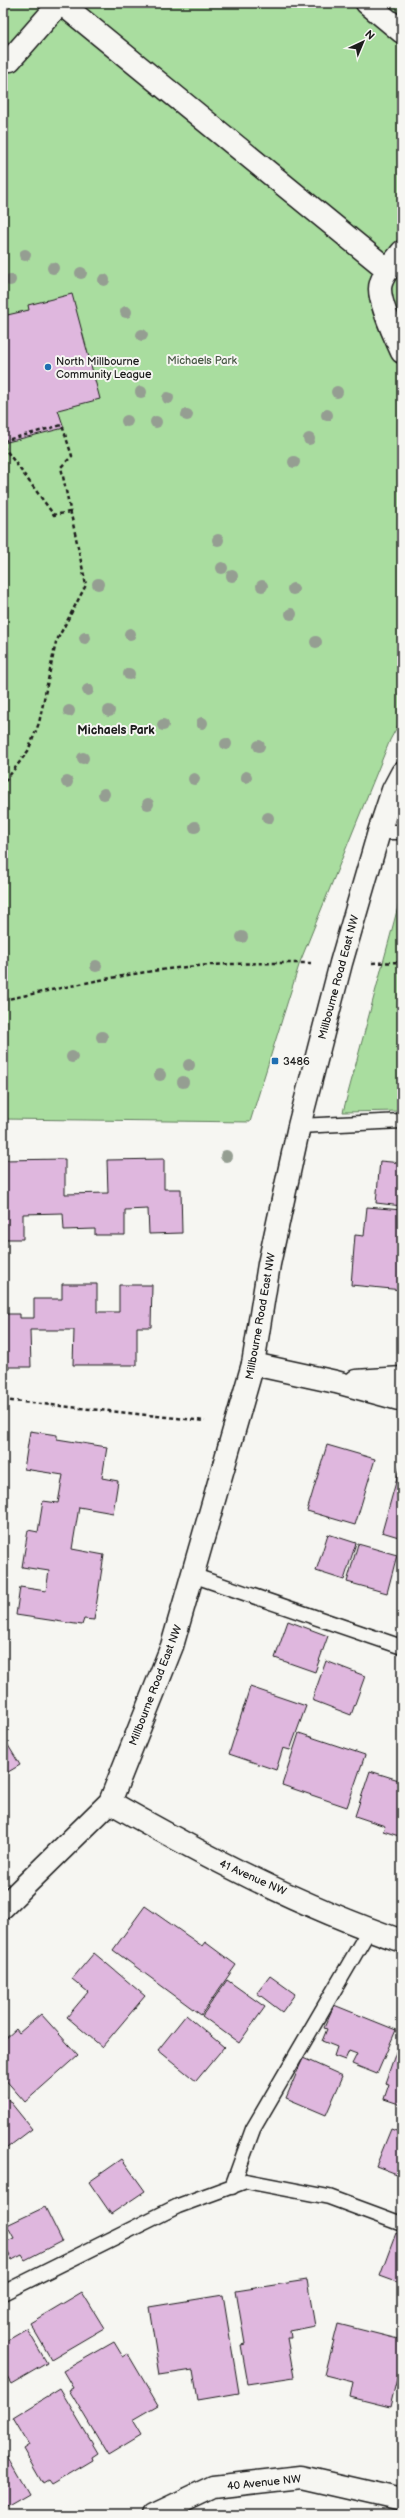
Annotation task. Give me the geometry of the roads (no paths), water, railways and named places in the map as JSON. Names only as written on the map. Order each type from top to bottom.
[{"type":"street","points":[[10,60],[60,3],[388,270]]},
{"type":"street","points":[[367,3],[402,32]]},
{"type":"street","points":[[402,252],[388,270],[380,288],[393,332],[402,352]]},
{"type":"street","name":"Millbourne Road East NW","points":[[3,1906],[110,1802],[172,1646],[253,1364],[269,1264],[299,1126],[341,963],[379,832],[393,790],[402,773]]},
{"type":"street","points":[[253,1364],[336,1382],[402,1400]]},
{"type":"street","points":[[336,1382],[402,1378]]},
{"type":"street","name":"41 Avenue NW","points":[[110,1802],[206,1856],[369,1930],[402,1941]]},
{"type":"street","name":"40 Avenue NW","points":[[154,2515],[212,2487],[301,2477],[402,2500]]},
{"type":"lane","points":[[379,832],[402,832]]},
{"type":"lane","points":[[299,1126],[402,1121]]},
{"type":"lane","points":[[192,1575],[402,1647]]},
{"type":"lane","points":[[232,2187],[253,2129],[369,1930]]},
{"type":"lane","points":[[3,2293],[178,2206],[246,2182],[329,2197],[402,2224]]},
{"type":"place","name":"North Millbourne Community League","points":[[48,367]]},
{"type":"place","name":"3486","points":[[275,1061]]},
{"type":"district","name":"Michaels Park","points":[[116,730]]}]
